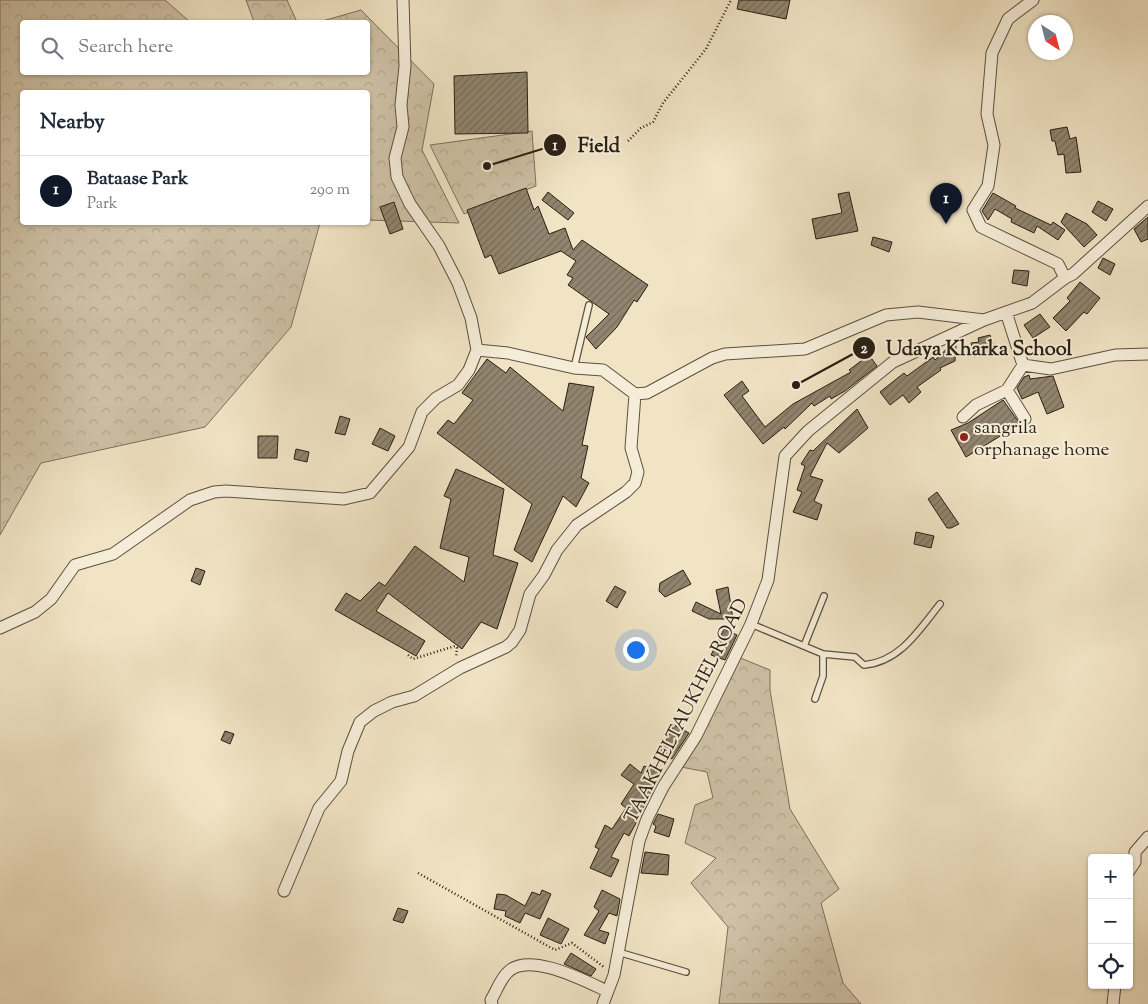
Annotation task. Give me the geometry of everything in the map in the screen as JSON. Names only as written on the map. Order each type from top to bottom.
[{"type":"street","points":[[0,628],[35,612],[51,599],[75,565],[113,554],[190,500],[214,492],[226,491],[344,499],[370,493],[409,447],[422,412],[436,398],[458,385],[469,370],[477,350],[472,318],[458,283],[438,246],[410,204],[398,177],[395,158],[403,127],[401,105],[405,66],[403,0]]},
{"type":"street","points":[[1033,0],[1008,18],[992,53],[987,114],[994,145],[988,186],[973,210],[982,227],[1058,264],[1064,278]]},
{"type":"street","name":"TAAKHELTAUKHEL ROAD","points":[[602,1004],[614,975],[639,841],[647,819],[664,787],[696,736],[751,624],[768,580],[784,456],[808,431],[893,362],[984,320],[1032,304],[1064,278],[1073,274],[1148,206]]},
{"type":"street","points":[[477,350],[508,353],[574,368],[603,370],[635,394],[647,392],[712,358],[726,354],[805,349],[886,315],[918,312],[984,320]]},
{"type":"street","points":[[1006,312],[1023,365]]},
{"type":"street","points":[[1023,365],[1051,369],[1115,355],[1148,354]]},
{"type":"street","points":[[963,417],[976,405],[1007,390],[1023,365]]},
{"type":"street","points":[[1007,390],[1025,419]]},
{"type":"street","points":[[284,891],[319,808],[341,781],[348,751],[360,722],[374,711],[392,702],[414,696],[460,668],[506,648],[520,630],[530,594],[577,525],[626,492],[634,482],[638,472],[631,448],[635,394]]},
{"type":"street","points":[[1133,865],[1135,862],[1135,852],[1148,837]]},
{"type":"street","points":[[492,1004],[491,1000],[507,972],[517,966],[549,966],[607,991]]},
{"type":"street","points":[[1114,1004],[1115,989]]},
{"type":"lane","points":[[574,368],[589,305]]},
{"type":"lane","points":[[804,646],[824,596]]},
{"type":"lane","points":[[751,624],[823,654],[856,657],[864,664],[897,654],[940,604]]},
{"type":"lane","points":[[815,699],[823,676],[823,654]]},
{"type":"lane","points":[[618,952],[686,972]]},
{"type":"path","points":[[628,141],[641,128],[653,122],[663,103],[706,48],[731,0]]},
{"type":"path","points":[[408,655],[413,659],[450,646],[455,646],[457,651]]},
{"type":"path","points":[[418,873],[555,950],[572,943],[614,975]]},
{"type":"green space","points":[[0,0],[165,0],[188,20],[20,20],[20,75],[370,75],[370,20],[326,20],[361,10],[434,84],[422,150],[459,223],[370,220],[370,90],[20,90],[20,225],[319,225],[291,327],[205,427],[41,463],[0,535]]},
{"type":"green space","points":[[246,0],[287,0],[296,20],[253,20]]},
{"type":"green space","points":[[532,131],[536,186],[464,214],[430,145]]},
{"type":"green space","points":[[738,657],[770,670],[770,690],[790,809],[839,889],[821,903],[843,983],[861,1004],[719,1004],[728,927],[691,883],[716,858],[685,843],[695,805],[713,798],[707,772],[681,767]]},
{"type":"building","points":[[739,0],[790,0],[786,19],[737,9]]},
{"type":"building","points":[[527,72],[528,133],[455,134],[454,76]]},
{"type":"building","points":[[1067,127],[1070,139],[1076,137],[1081,172],[1066,173],[1064,154],[1058,155],[1055,141],[1052,141],[1050,130]]},
{"type":"building","points":[[526,188],[534,210],[538,206],[549,234],[565,228],[573,250],[582,240],[648,285],[637,302],[634,300],[617,327],[596,349],[586,337],[609,314],[568,285],[573,278],[567,275],[576,261],[561,251],[499,274],[491,255],[485,258],[467,210]]},
{"type":"building","points":[[548,192],[574,213],[568,220],[542,200]]},
{"type":"building","points":[[849,192],[858,231],[816,239],[812,219],[842,213],[838,194]]},
{"type":"building","points":[[993,193],[1016,206],[1015,208],[1051,225],[1053,222],[1065,230],[1058,240],[1037,226],[1034,233],[1011,222],[1012,219],[995,209],[988,220],[982,211]]},
{"type":"building","points":[[1098,201],[1113,209],[1106,221],[1092,212]]},
{"type":"building","points":[[394,202],[403,229],[390,234],[380,207]]},
{"type":"building","points":[[1066,213],[1087,224],[1097,235],[1084,247],[1061,222]]},
{"type":"building","points":[[1148,217],[1148,239],[1141,242],[1134,229]]},
{"type":"building","points":[[873,237],[892,242],[889,252],[871,245]]},
{"type":"building","points":[[1103,258],[1115,264],[1110,275],[1098,268]]},
{"type":"building","points":[[1014,270],[1029,271],[1027,286],[1012,283]]},
{"type":"building","points":[[1080,282],[1100,298],[1087,314],[1084,312],[1066,331],[1053,318],[1070,301],[1067,298]]},
{"type":"building","points":[[1040,314],[1050,327],[1033,338],[1024,325]]},
{"type":"building","points":[[990,335],[996,350],[974,357],[971,343],[979,342],[978,338]]},
{"type":"building","points":[[954,342],[956,346],[955,361],[940,368],[941,370],[917,387],[921,392],[909,403],[903,395],[890,405],[880,392],[904,373],[907,376],[933,357],[935,360]]},
{"type":"building","points":[[869,355],[877,366],[845,391],[831,399],[830,396],[814,406],[812,403],[785,429],[784,427],[763,444],[724,395],[742,381],[749,391],[742,396],[765,427],[793,404],[851,372],[849,370]]},
{"type":"building","points":[[487,359],[506,373],[510,367],[563,411],[569,383],[594,387],[582,445],[588,446],[581,478],[589,483],[576,507],[563,496],[532,562],[514,550],[532,504],[437,433],[448,420],[454,424],[473,400],[462,393]]},
{"type":"building","points":[[1029,375],[1030,379],[1053,376],[1064,407],[1047,414],[1038,392],[1022,399],[1017,388],[1024,377]]},
{"type":"building","points":[[1003,400],[1020,424],[966,457],[951,430],[968,423]]},
{"type":"building","points":[[857,409],[868,428],[839,453],[827,443],[810,476],[823,480],[814,501],[822,505],[817,520],[793,512],[802,492],[797,490],[805,466],[801,464],[810,450],[813,451]]},
{"type":"building","points":[[340,416],[350,419],[345,435],[335,433]]},
{"type":"building","points":[[380,428],[395,436],[388,451],[372,444]]},
{"type":"building","points":[[258,436],[278,436],[277,458],[258,458]]},
{"type":"building","points":[[296,449],[309,452],[307,462],[294,459]]},
{"type":"building","points":[[456,469],[504,489],[493,555],[518,563],[497,629],[481,622],[462,649],[388,593],[376,611],[425,641],[416,656],[335,610],[346,593],[360,601],[379,582],[385,586],[415,546],[464,582],[469,557],[440,548],[451,499],[444,496]]},
{"type":"building","points":[[937,492],[959,524],[947,528],[928,499]]},
{"type":"building","points":[[916,532],[934,536],[931,548],[914,544]]},
{"type":"building","points":[[196,568],[205,571],[200,585],[191,581]]},
{"type":"building","points":[[683,570],[691,584],[665,597],[659,591],[660,583]]},
{"type":"building","points":[[615,586],[626,592],[617,608],[606,601]]},
{"type":"building","points":[[728,587],[733,619],[709,619],[692,611],[696,602],[721,614],[716,590]]},
{"type":"building","points":[[724,629],[737,635],[725,660],[711,655]]},
{"type":"building","points":[[674,725],[689,733],[672,759],[660,753]]},
{"type":"building","points":[[225,731],[234,734],[230,744],[221,740]]},
{"type":"building","points":[[630,764],[641,773],[644,766],[660,772],[629,836],[624,833],[611,857],[619,860],[611,877],[590,868],[599,849],[595,847],[605,825],[612,829],[626,808],[621,804],[634,784],[621,775]]},
{"type":"building","points":[[658,814],[674,819],[669,837],[654,832],[656,826],[653,824]]},
{"type":"building","points":[[645,852],[669,855],[668,875],[641,873]]},
{"type":"building","points":[[542,890],[551,894],[540,919],[525,913],[520,923],[505,916],[506,911],[494,909],[497,894],[506,895],[525,906],[532,892],[540,895]]},
{"type":"building","points":[[602,890],[620,899],[617,916],[609,913],[599,930],[609,933],[605,944],[584,935],[599,911],[594,907]]},
{"type":"building","points":[[398,908],[408,911],[403,923],[393,920]]},
{"type":"building","points":[[548,918],[569,929],[561,944],[540,935]]},
{"type":"building","points":[[571,953],[596,969],[591,976],[564,964]]},
{"type":"place","name":"Field","points":[[487,166]]},
{"type":"place","name":"Bataase Park","points":[[946,224]]},
{"type":"place","name":"Udaya Kharka School","points":[[796,385]]},
{"type":"place","name":"sangrila orphanage home","points":[[964,437]]}]
